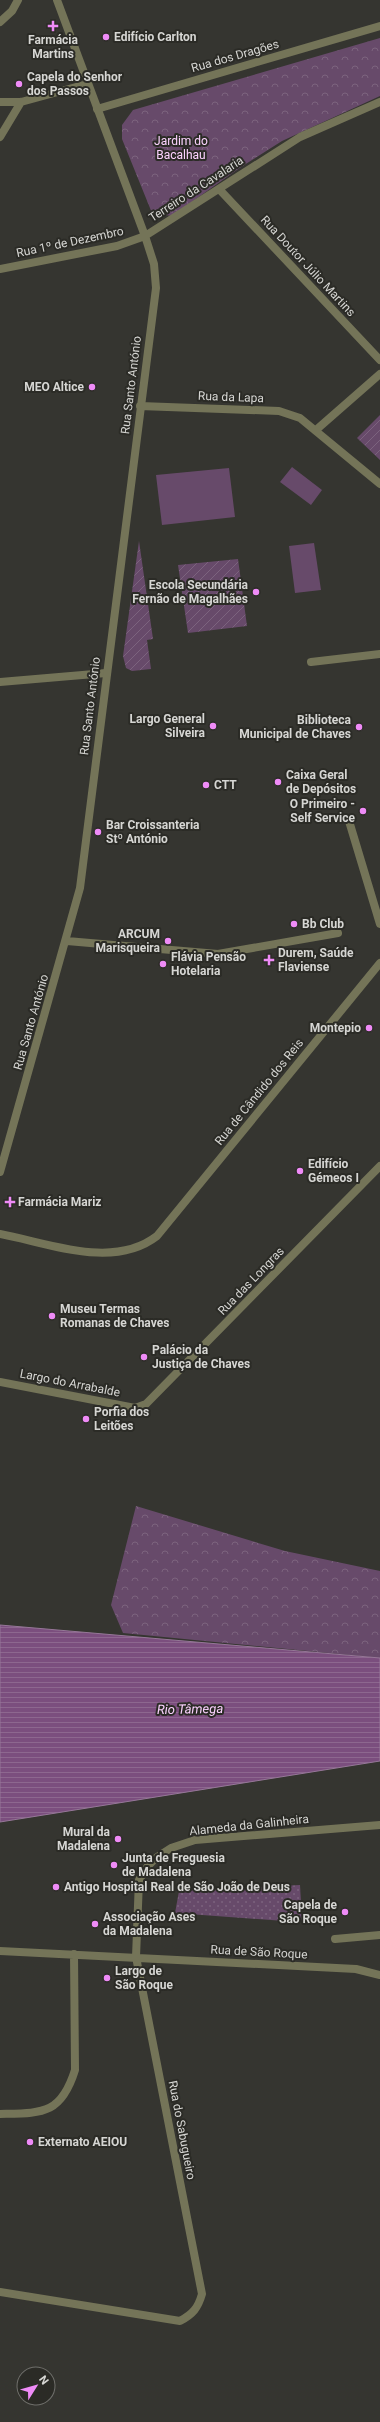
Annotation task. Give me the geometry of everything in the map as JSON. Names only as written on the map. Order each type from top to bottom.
[{"type":"street","points":[[0,22],[12,11],[18,0]]},
{"type":"street","name":"Terreiro da Cavalaria","points":[[57,0],[96,109],[145,236],[300,137],[380,102]]},
{"type":"street","name":"Rua dos Dragões","points":[[96,109],[380,26]]},
{"type":"street","points":[[0,102],[21,102],[87,84]]},
{"type":"street","points":[[0,137],[21,102]]},
{"type":"street","name":"Rua Doutor Júlio Martins","points":[[219,189],[380,360]]},
{"type":"street","name":"Rua 1º de Dezembro","points":[[0,269],[117,246],[145,236]]},
{"type":"street","name":"Rua Santo António","points":[[0,1172],[67,941],[80,888],[156,284],[154,264],[145,236]]},
{"type":"street","points":[[316,430],[380,374]]},
{"type":"street","name":"Rua da Lapa","points":[[140,406],[279,411],[300,418],[380,484]]},
{"type":"street","points":[[311,662],[380,654]]},
{"type":"street","points":[[0,682],[106,673]]},
{"type":"street","points":[[349,821],[380,924]]},
{"type":"street","points":[[67,941],[218,954],[338,933]]},
{"type":"street","name":"Rua de Cândido dos Reis","points":[[0,1234],[96,1253],[115,1253],[137,1248],[157,1236],[380,963]]},
{"type":"street","name":"Rua das Longras","points":[[135,1408],[146,1404],[154,1398],[380,1166]]},
{"type":"street","name":"Largo do Arrabalde","points":[[0,1382],[135,1408]]},
{"type":"street","name":"Alameda da Galinheira","points":[[136,1957],[140,1880],[148,1866],[170,1848],[195,1840],[380,1826]]},
{"type":"street","points":[[335,1939],[380,1935]]},
{"type":"street","name":"Rua de São Roque","points":[[0,1951],[356,1969],[380,1975]]},
{"type":"street","points":[[0,2114],[39,2113],[52,2108],[62,2099],[75,2070],[74,1954]]},
{"type":"street","name":"Rua do Sabugueiro","points":[[0,2292],[180,2321],[190,2316],[199,2307],[202,2294],[136,1957]]},
{"type":"green space","name":"Jardim do Bacalhau","points":[[380,38],[380,96],[282,141],[241,167],[172,216],[152,213],[122,139],[122,125],[133,110]]},
{"type":"green space","points":[[380,415],[380,460],[357,438]]},
{"type":"green space","points":[[292,467],[322,490],[311,505],[280,482]]},
{"type":"green space","points":[[229,468],[235,517],[162,525],[156,475]]},
{"type":"green space","points":[[139,541],[153,639],[147,640],[151,669],[132,671],[126,668],[123,656]]},
{"type":"green space","points":[[314,543],[321,590],[295,593],[289,546]]},
{"type":"green space","points":[[238,559],[247,626],[188,633],[178,565]]},
{"type":"green space","points":[[136,1506],[285,1551],[380,1571],[380,1658],[123,1633],[111,1605]]},
{"type":"green space","points":[[300,1885],[302,1920],[298,1922],[175,1913],[179,1891]]},
{"type":"water","name":"Rio Tâmega","points":[[0,1625],[380,1658],[380,1761],[0,1822]]},
{"type":"place","name":"Farmácia Martins","points":[[53,26]]},
{"type":"place","name":"Edifício Carlton","points":[[106,37]]},
{"type":"place","name":"Capela do Senhor dos Passos","points":[[19,84]]},
{"type":"place","name":"MEO Altice","points":[[92,387]]},
{"type":"place","name":"Escola Secundária Fernão de Magalhães","points":[[256,592]]},
{"type":"place","name":"Largo General Silveira","points":[[213,726]]},
{"type":"place","name":"Biblioteca Municipal de Chaves","points":[[359,727]]},
{"type":"place","name":"Caixa Geral de Depósitos","points":[[278,782]]},
{"type":"place","name":"CTT","points":[[206,785]]},
{"type":"place","name":"O Primeiro - Self Service","points":[[363,811]]},
{"type":"place","name":"Bar Croissanteria Stº António","points":[[98,832]]},
{"type":"place","name":"Bb Club","points":[[294,924]]},
{"type":"place","name":"ARCUM Marisqueira","points":[[168,941]]},
{"type":"place","name":"Durem, Saúde Flaviense","points":[[269,960]]},
{"type":"place","name":"Flávia Pensão Hotelaria","points":[[163,964]]},
{"type":"place","name":"Montepio","points":[[369,1028]]},
{"type":"place","name":"Edifício Gémeos I","points":[[300,1171]]},
{"type":"place","name":"Farmácia Mariz","points":[[10,1202]]},
{"type":"place","name":"Museu Termas Romanas de Chaves","points":[[52,1316]]},
{"type":"place","name":"Palácio da Justiça de Chaves","points":[[144,1357]]},
{"type":"place","name":"Porfia dos Leitões","points":[[86,1419]]},
{"type":"place","name":"Mural da Madalena","points":[[118,1839]]},
{"type":"place","name":"Junta de Freguesia de Madalena","points":[[114,1865]]},
{"type":"place","name":"Antigo Hospital Real de São João de Deus","points":[[56,1887]]},
{"type":"place","name":"Capela de São Roque","points":[[345,1912]]},
{"type":"place","name":"Associação Ases da Madalena","points":[[95,1924]]},
{"type":"place","name":"Largo de São Roque","points":[[107,1978]]},
{"type":"place","name":"Externato AEIOU","points":[[30,2142]]}]
